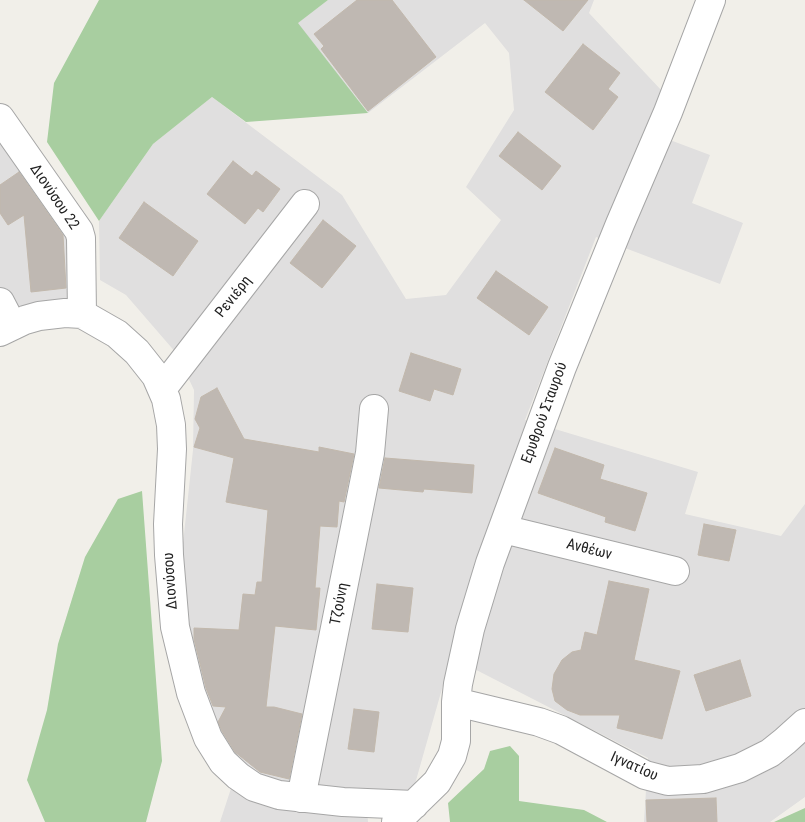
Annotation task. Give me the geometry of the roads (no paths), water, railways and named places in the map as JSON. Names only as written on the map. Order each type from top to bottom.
[{"type":"street","name":"Ερυθρού Σταυρού","points":[[405,813],[442,775],[452,756],[456,741],[456,702],[461,668],[472,622],[490,563],[562,367],[668,112],[711,0]]},
{"type":"street","name":"Διονύσου 22","points":[[0,118],[79,231],[81,238],[82,314]]},
{"type":"street","name":"Ρενιέρη","points":[[162,389],[305,204]]},
{"type":"street","name":"Διονύσου","points":[[4,320],[25,320],[53,313],[82,314],[108,328],[128,343],[148,364],[156,376],[169,409],[171,425],[172,449],[168,524],[171,593],[175,626],[191,693],[208,738],[230,769],[254,787],[279,795],[343,802],[405,813]]},
{"type":"street","name":"Τζούνη","points":[[301,798],[370,452],[374,409]]},
{"type":"street","name":"Ανθέων","points":[[502,529],[674,571]]},
{"type":"street","name":"Ιγνατίου","points":[[456,702],[539,722],[561,730],[638,772],[668,781],[703,779],[740,768],[770,753],[805,723]]}]
